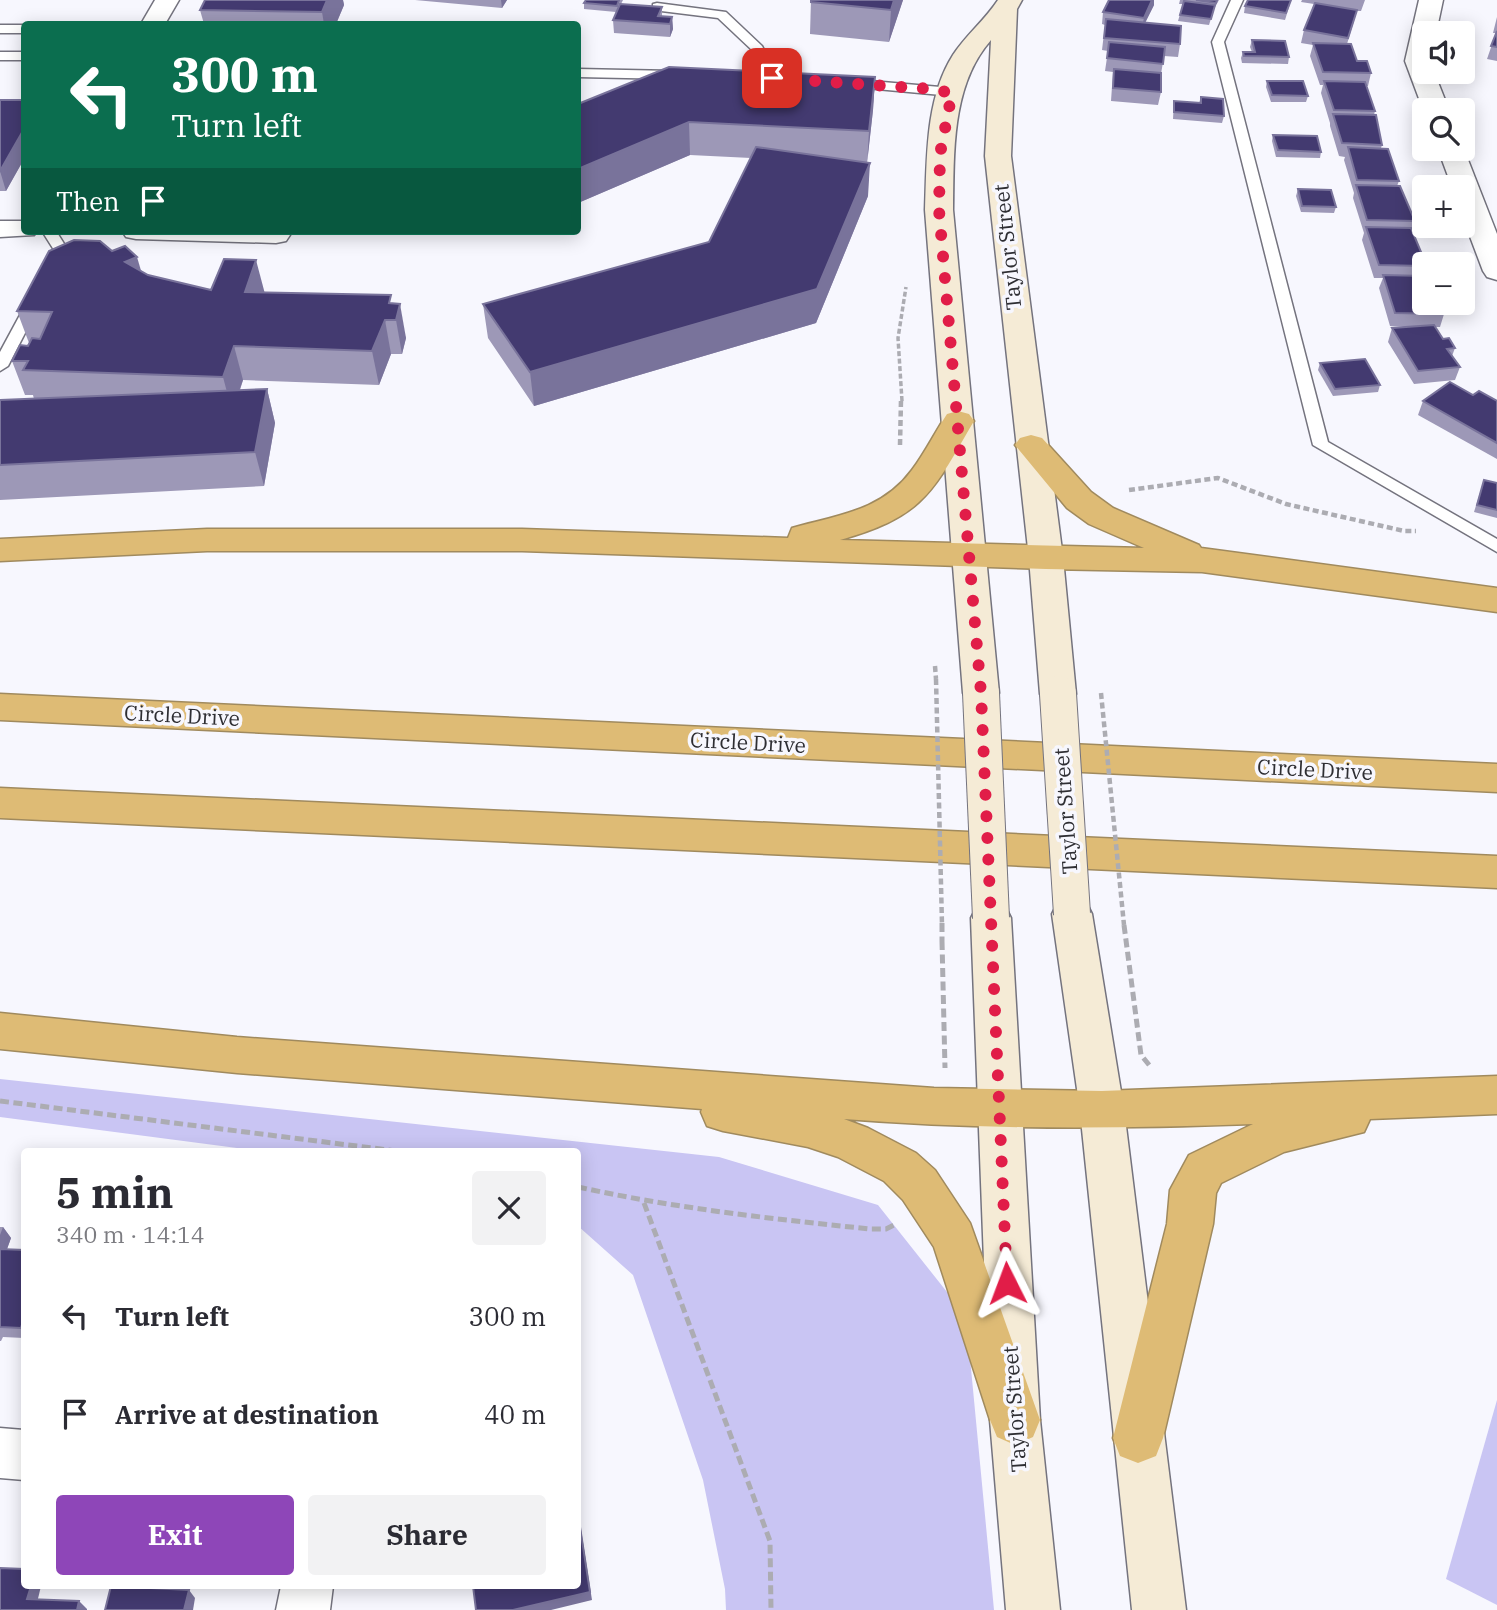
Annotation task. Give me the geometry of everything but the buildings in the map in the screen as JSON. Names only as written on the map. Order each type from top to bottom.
[{"type":"highway","points":[[740,545],[830,533],[897,505],[924,477],[958,421]]},
{"type":"highway","points":[[1031,445],[1079,500],[1101,516],[1202,560]]},
{"type":"highway","points":[[0,550],[207,540],[522,540],[740,545],[1046,558],[1202,560],[1497,600]]},
{"type":"highway","name":"Circle Drive","points":[[0,707],[1497,778]]},
{"type":"highway","points":[[0,803],[1497,872]]},
{"type":"highway","points":[[0,1031],[237,1055],[934,1107],[1102,1110],[1487,1095]]},
{"type":"highway","points":[[483,1072],[808,1127],[852,1142],[900,1167],[919,1185],[954,1238],[1015,1420]]},
{"type":"highway","points":[[1138,1438],[1190,1224],[1193,1190],[1205,1169],[1276,1134],[1487,1095]]},
{"type":"main road","name":"Taylor Street","points":[[1007,5],[961,64],[952,93],[940,154],[939,210],[981,693],[998,1107],[1015,1420],[1033,1610]]},
{"type":"main road","name":"Taylor Street","points":[[1007,5],[998,156],[1046,558],[1072,914],[1102,1110],[1159,1610]]},
{"type":"street","points":[[155,21],[167,0]]},
{"type":"street","points":[[1431,0],[1417,61],[1431,98]]},
{"type":"street","points":[[1456,161],[1497,271]]},
{"type":"street","points":[[0,229],[21,229]]},
{"type":"street","points":[[0,1453],[21,1455]]},
{"type":"street","points":[[303,1610],[306,1589]]},
{"type":"lane","points":[[1237,0],[1218,42],[1321,444],[1497,546]]},
{"type":"lane","points":[[657,7],[722,15],[758,49],[779,78],[758,77]]},
{"type":"lane","points":[[0,29],[21,29]]},
{"type":"lane","points":[[0,55],[21,56]]},
{"type":"lane","points":[[581,73],[689,76]]},
{"type":"lane","points":[[839,82],[952,93]]},
{"type":"lane","points":[[0,366],[61,250],[52,235]]},
{"type":"path","points":[[900,451],[902,409],[898,338],[908,277]]},
{"type":"path","points":[[1124,491],[1218,478],[1286,504],[1404,531],[1473,532]]},
{"type":"path","points":[[935,654],[942,941]]},
{"type":"path","points":[[1101,693],[1124,925],[1141,1055],[1151,1068],[1168,1107]]},
{"type":"path","points":[[0,1101],[372,1148]]},
{"type":"path","points":[[581,1188],[717,1214],[886,1229],[901,1222],[912,1208],[919,1185]]},
{"type":"path","points":[[644,1202],[770,1541],[771,1610]]},
{"type":"shaded area","points":[[0,1079],[719,1157],[878,1205],[966,1316],[994,1610],[726,1610],[725,1589],[703,1480],[633,1275],[581,1229],[581,1148],[236,1148],[0,1117]]},
{"type":"shaded area","points":[[1497,1400],[1497,1605],[1446,1579]]},
{"type":"route","points":[[772,78],[932,89],[952,93],[940,154],[939,210],[981,693],[1007,1283]]}]
